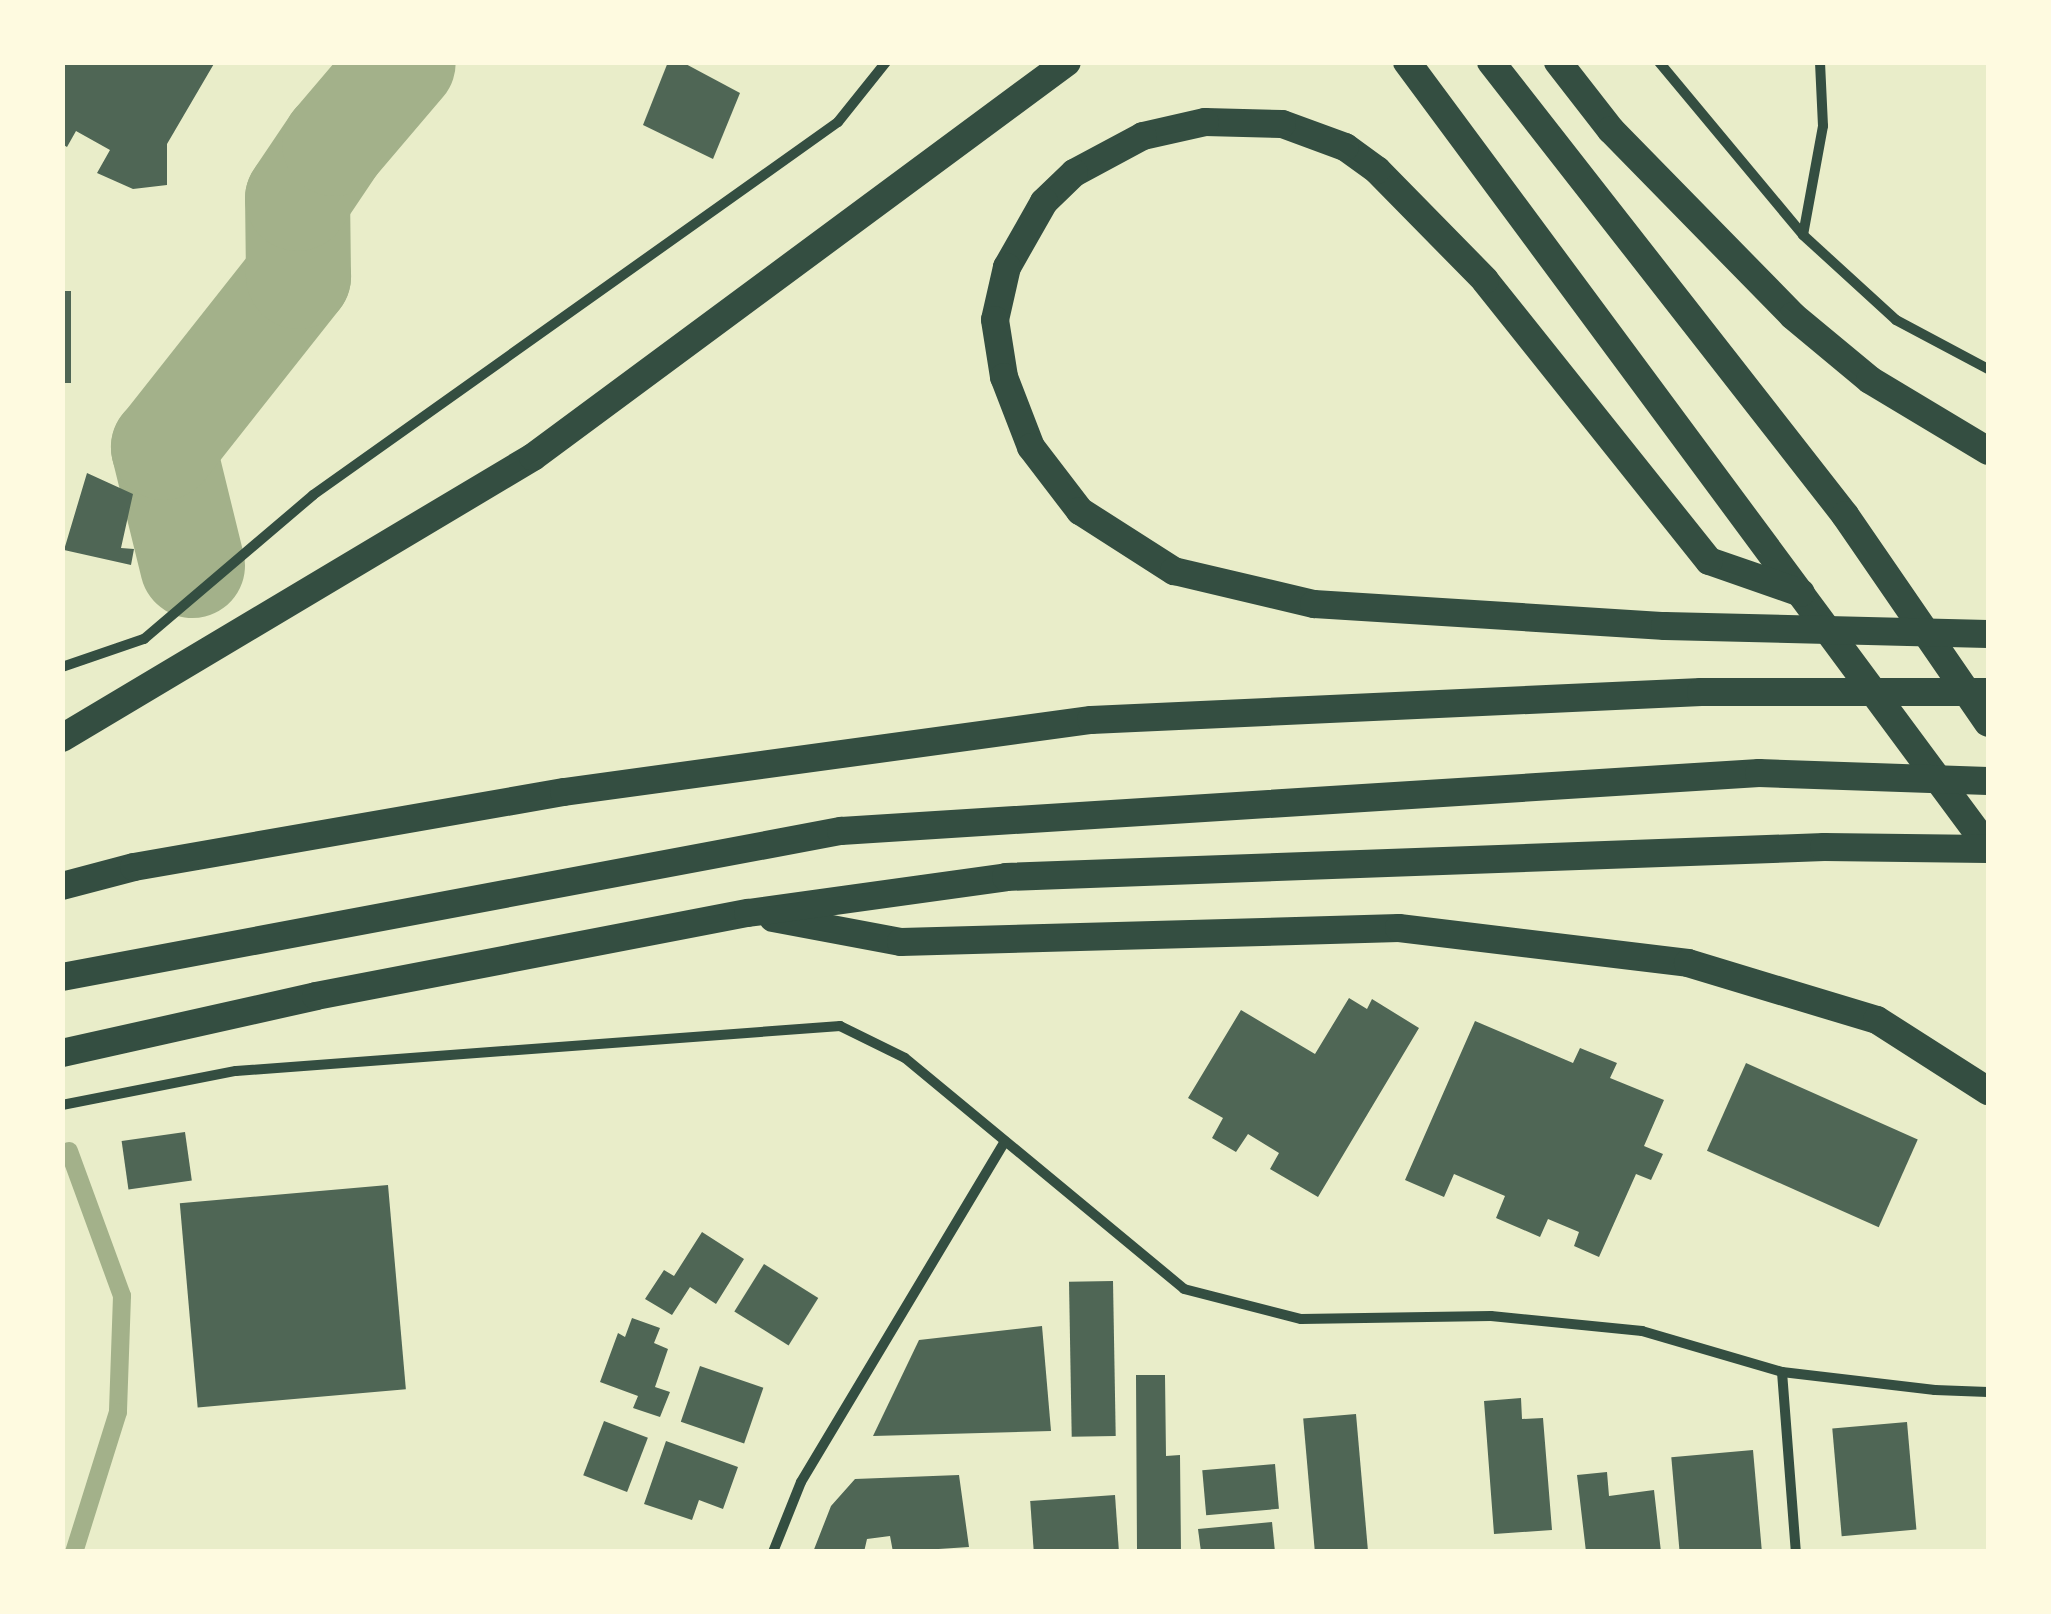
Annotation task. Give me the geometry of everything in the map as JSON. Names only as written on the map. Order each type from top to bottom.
[{"type":"highway","points":[[62,738],[533,457],[1067,62]]},
{"type":"highway","points":[[1408,62],[1988,848]]},
{"type":"highway","points":[[1491,62],[1845,515],[1988,723]]},
{"type":"highway","points":[[1558,62],[1611,130],[1793,316],[1870,380],[1988,451]]},
{"type":"highway","points":[[1801,593],[1709,560],[1485,280],[1378,170],[1345,147],[1282,124],[1206,122],[1143,136],[1074,173],[1044,202],[1008,267],[994,320],[1004,377],[1031,447],[1080,511],[1174,571],[1314,604],[1665,626],[1988,634]]},
{"type":"highway","points":[[62,886],[134,867],[564,792],[1091,720],[1701,692],[1988,692]]},
{"type":"highway","points":[[62,977],[841,831],[1759,773],[1988,781]]},
{"type":"highway","points":[[62,1053],[316,996],[748,914],[1006,876],[1824,847],[1988,848]]},
{"type":"highway","points":[[748,914],[901,942],[1399,928],[1688,964],[1876,1020],[1988,1090]]},
{"type":"street","points":[[62,667],[144,638],[312,496],[838,122],[886,62]]},
{"type":"street","points":[[1659,62],[1803,235],[1896,320],[1988,369]]},
{"type":"street","points":[[1803,235],[1823,126],[1820,62]]},
{"type":"street","points":[[62,1105],[236,1071],[840,1026],[904,1058],[1184,1290],[1301,1319],[1492,1316],[1642,1331],[1782,1372],[1936,1390],[1988,1392]]},
{"type":"street","points":[[774,1552],[800,1482],[1005,1141]]},
{"type":"street","points":[[1782,1372],[1796,1552]]},
{"type":"building","points":[[62,62],[215,62],[167,144],[167,185],[133,189],[97,173],[110,150],[76,131],[67,147],[62,144]]},
{"type":"building","points":[[668,62],[682,62],[740,93],[713,159],[643,125]]},
{"type":"building","points":[[62,291],[71,291],[71,383],[62,383]]},
{"type":"building","points":[[87,473],[133,494],[121,548],[134,549],[131,565],[64,550]]},
{"type":"building","points":[[1349,998],[1367,1009],[1372,999],[1419,1028],[1318,1197],[1270,1169],[1279,1153],[1248,1134],[1236,1152],[1212,1138],[1223,1118],[1188,1098],[1241,1010],[1315,1054]]},
{"type":"building","points":[[1475,1021],[1573,1063],[1580,1048],[1617,1063],[1610,1078],[1664,1100],[1644,1146],[1663,1154],[1651,1180],[1636,1174],[1599,1257],[1574,1246],[1579,1232],[1548,1219],[1540,1237],[1496,1218],[1505,1196],[1454,1174],[1444,1197],[1405,1180]]},
{"type":"building","points":[[1746,1063],[1918,1139],[1879,1227],[1707,1151]]},
{"type":"building","points":[[185,1132],[192,1181],[128,1189],[122,1141]]},
{"type":"building","points":[[388,1185],[406,1389],[198,1407],[180,1203]]},
{"type":"building","points":[[702,1232],[744,1259],[716,1304],[690,1287],[672,1315],[645,1299],[664,1270],[674,1276]]},
{"type":"building","points":[[764,1264],[818,1298],[789,1345],[734,1311]]},
{"type":"building","points":[[1113,1281],[1116,1436],[1072,1437],[1069,1282]]},
{"type":"building","points":[[632,1318],[660,1328],[654,1343],[668,1349],[655,1387],[670,1392],[660,1417],[633,1408],[638,1396],[600,1382],[618,1333],[625,1337]]},
{"type":"building","points":[[1042,1326],[1051,1431],[873,1436],[919,1340]]},
{"type":"building","points":[[700,1366],[763,1388],[744,1444],[681,1422]]},
{"type":"building","points":[[1136,1375],[1165,1375],[1166,1456],[1180,1455],[1181,1552],[1137,1552]]},
{"type":"building","points":[[1521,1398],[1522,1419],[1543,1418],[1552,1530],[1494,1534],[1484,1401]]},
{"type":"building","points":[[1356,1414],[1368,1552],[1315,1552],[1303,1419]]},
{"type":"building","points":[[604,1421],[648,1438],[627,1492],[583,1475]]},
{"type":"building","points":[[1907,1422],[1916,1530],[1842,1536],[1832,1429]]},
{"type":"building","points":[[666,1441],[738,1467],[723,1509],[699,1500],[692,1520],[644,1504]]},
{"type":"building","points":[[1753,1450],[1762,1552],[1680,1552],[1671,1457]]},
{"type":"building","points":[[1275,1464],[1279,1509],[1206,1515],[1202,1470]]},
{"type":"building","points":[[1607,1472],[1609,1496],[1654,1490],[1661,1552],[1586,1552],[1577,1475]]},
{"type":"building","points":[[959,1475],[969,1547],[893,1552],[890,1536],[867,1539],[864,1552],[813,1552],[831,1506],[855,1479]]},
{"type":"building","points":[[1115,1495],[1119,1552],[1034,1552],[1030,1501]]},
{"type":"building","points":[[1272,1522],[1275,1552],[1201,1552],[1198,1529]]},
{"type":"waterway","points":[[192,565],[163,447],[298,276],[297,198],[334,143],[403,62]]},
{"type":"waterway","points":[[69,1151],[122,1296],[118,1412],[74,1552]]}]
